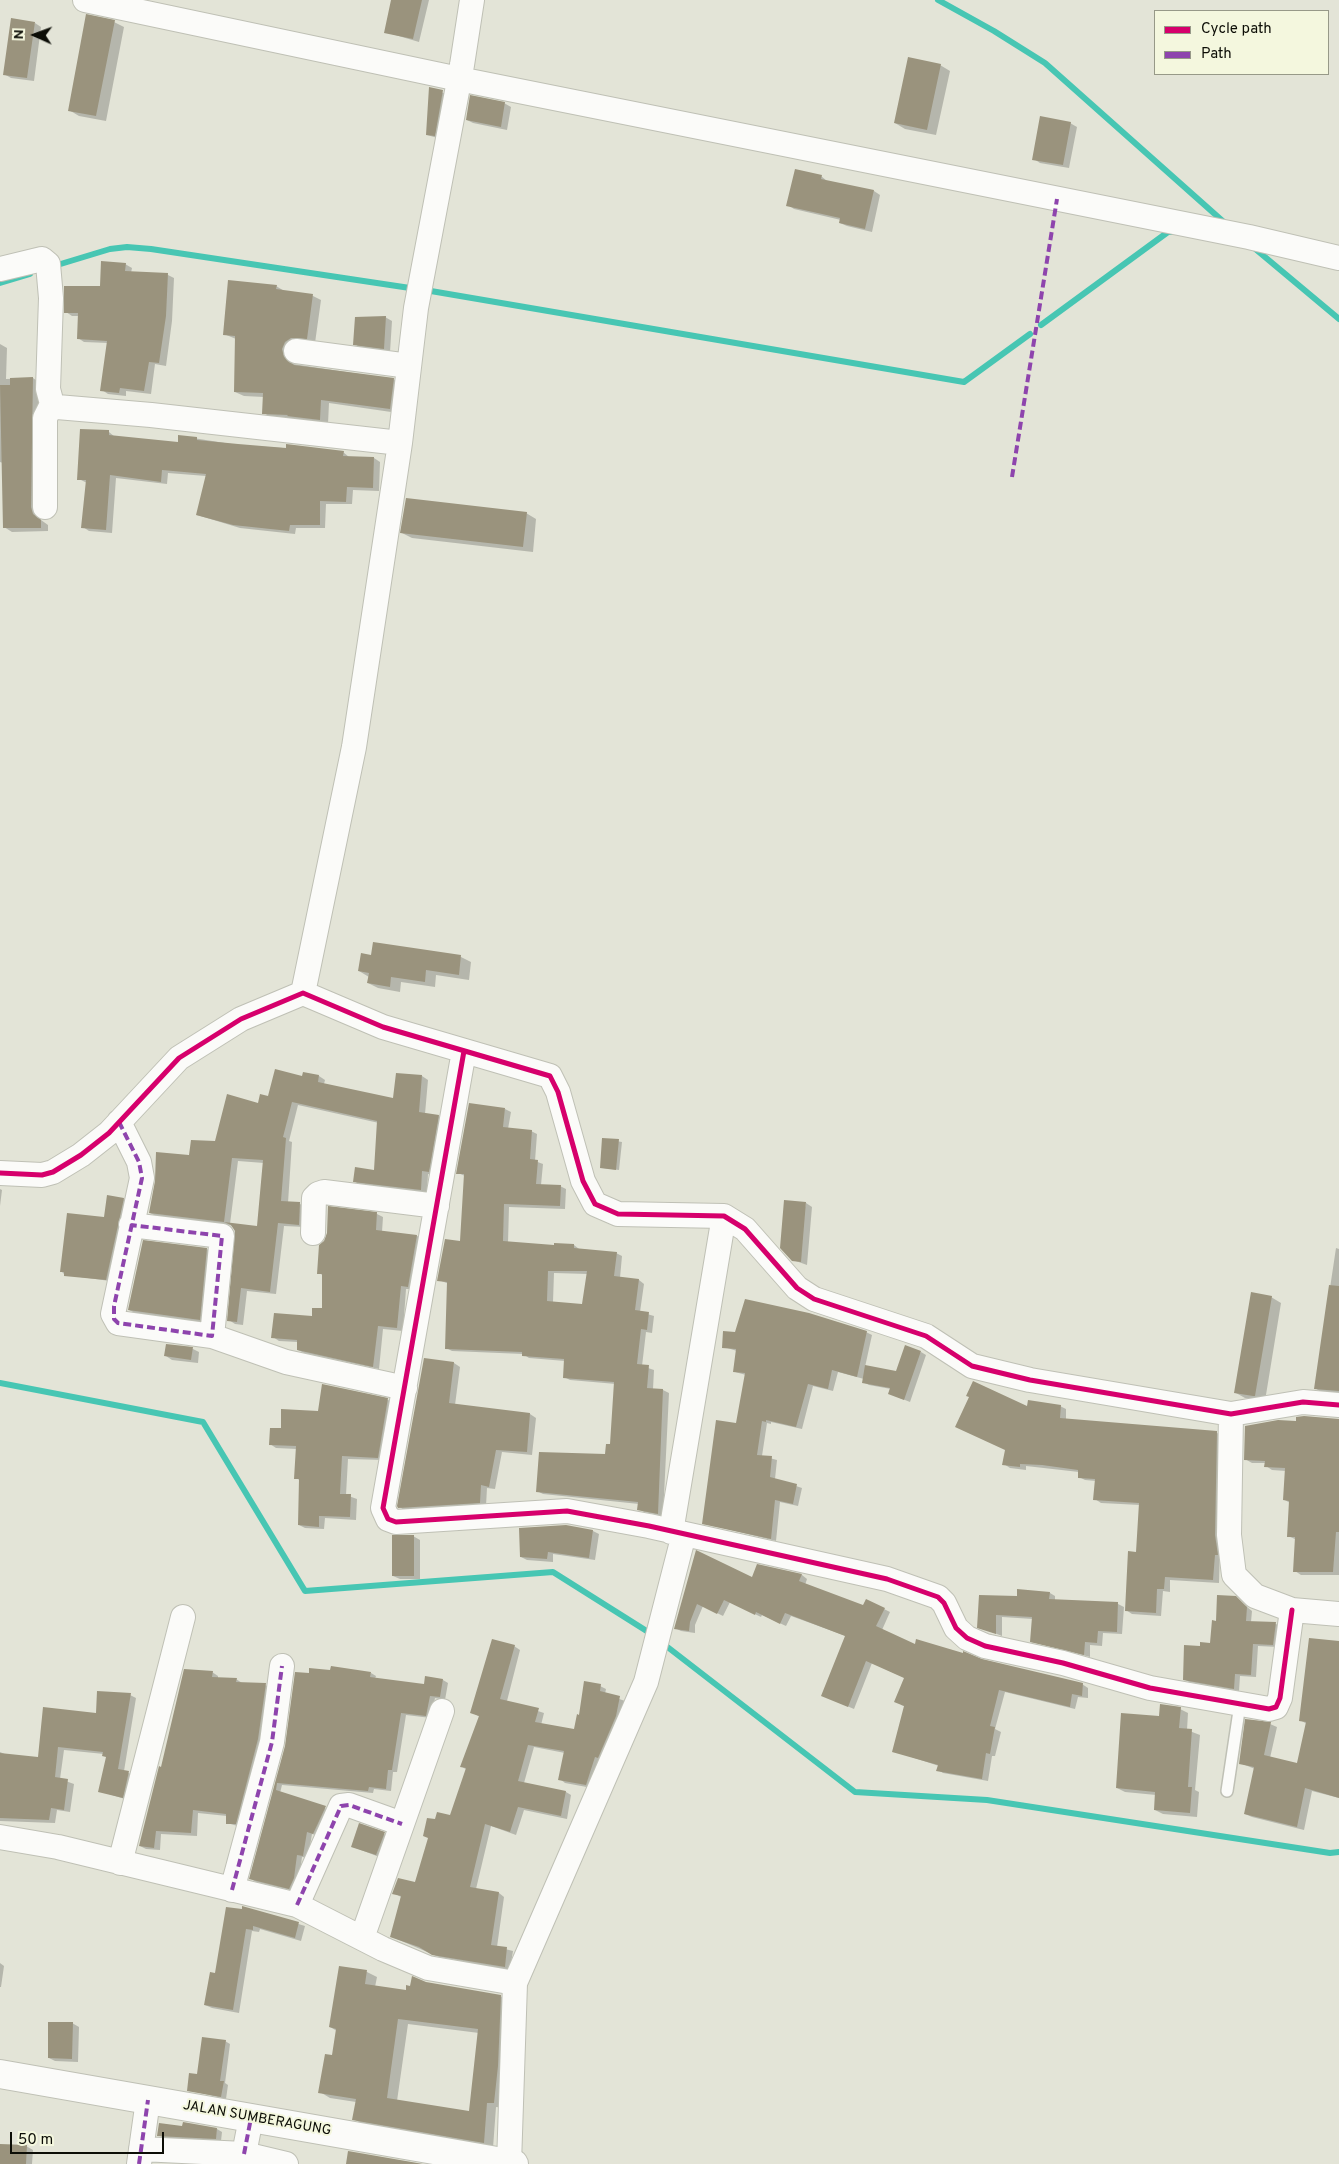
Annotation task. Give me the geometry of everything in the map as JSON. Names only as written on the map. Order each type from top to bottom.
[{"type":"street","points":[[85,0],[459,79],[1249,237],[1339,258]]},
{"type":"street","points":[[302,993],[354,747],[400,443],[416,308],[472,0]]},
{"type":"street","points":[[0,269],[42,259],[48,264],[51,298],[48,389],[52,404],[45,418],[45,507]]},
{"type":"street","points":[[296,351],[409,366]]},
{"type":"street","points":[[52,404],[63,408],[151,414],[400,443]]},
{"type":"street","points":[[0,1173],[33,1176],[53,1172],[96,1145],[125,1134],[178,1058],[241,1019],[302,993],[383,1027],[550,1076],[558,1092],[583,1181],[595,1204],[618,1214],[724,1216],[745,1230],[797,1288],[814,1299],[926,1336],[972,1366],[1030,1380],[1231,1414],[1304,1402],[1339,1405]]},
{"type":"street","points":[[464,1051],[383,1508],[388,1519],[396,1522],[567,1511],[678,1533],[887,1579],[938,1597],[947,1607],[956,1628],[967,1638],[985,1646],[1063,1663],[1150,1688],[1269,1709],[1276,1706],[1280,1698],[1292,1610]]},
{"type":"street","points":[[125,1134],[139,1162],[142,1178],[114,1306],[114,1319],[118,1323],[212,1336],[286,1362],[405,1388]]},
{"type":"street","points":[[313,1233],[314,1198],[324,1192],[437,1206]]},
{"type":"street","points":[[510,2164],[515,1983],[646,1682],[660,1624],[678,1533],[724,1216]]},
{"type":"street","points":[[131,1225],[222,1236],[212,1336]]},
{"type":"street","points":[[1231,1414],[1229,1535],[1234,1575],[1255,1596],[1292,1610],[1339,1614]]},
{"type":"street","points":[[120,1863],[183,1617]]},
{"type":"street","points":[[232,1890],[272,1742],[282,1666]]},
{"type":"street","points":[[362,1938],[442,1712]]},
{"type":"street","points":[[297,1905],[341,1806],[349,1805],[402,1824]]},
{"type":"street","points":[[0,1837],[58,1847],[297,1905],[362,1938],[428,1968],[515,1983]]},
{"type":"street","name":"JALAN SUMBERAGUNG","points":[[0,2074],[148,2106],[251,2118],[510,2164]]},
{"type":"street","points":[[148,2106],[141,2151],[244,2154],[286,2164]]},
{"type":"street","points":[[244,2154],[251,2118]]},
{"type":"lane","points":[[1228,1791],[1240,1704]]},
{"type":"building","points":[[391,0],[422,0],[413,39],[384,33]]},
{"type":"building","points":[[86,14],[115,20],[96,116],[68,111]]},
{"type":"building","points":[[11,18],[35,22],[27,78],[3,75]]},
{"type":"building","points":[[908,57],[941,64],[927,130],[894,123]]},
{"type":"building","points":[[429,87],[443,90],[435,136],[426,135]]},
{"type":"building","points":[[470,95],[505,102],[501,127],[466,120]]},
{"type":"building","points":[[1040,116],[1071,122],[1063,165],[1032,160]]},
{"type":"building","points":[[795,169],[822,175],[821,179],[874,190],[865,229],[839,223],[840,218],[786,206]]},
{"type":"building","points":[[101,261],[126,263],[125,271],[168,273],[166,316],[159,363],[149,362],[144,391],[120,388],[119,393],[100,391],[107,341],[77,339],[78,313],[64,313],[64,286],[100,286]]},
{"type":"building","points":[[228,280],[277,285],[276,289],[313,294],[307,339],[291,338],[285,342],[282,349],[284,357],[294,365],[394,378],[390,409],[321,400],[320,420],[288,415],[262,414],[263,393],[234,392],[235,336],[223,335]]},
{"type":"building","points":[[386,316],[384,349],[353,345],[355,317]]},
{"type":"building","points":[[33,377],[31,507],[33,514],[41,520],[41,528],[3,528],[0,385],[10,385],[10,378]]},
{"type":"building","points":[[80,429],[109,430],[109,435],[178,442],[178,435],[197,437],[197,440],[286,448],[286,444],[344,451],[343,456],[374,457],[373,488],[347,487],[346,502],[320,501],[320,525],[290,525],[289,531],[233,525],[196,515],[206,474],[162,470],[161,482],[110,475],[106,530],[81,528],[86,480],[77,480]]},
{"type":"building","points":[[406,498],[527,512],[523,547],[400,533]]},
{"type":"building","points":[[373,942],[461,955],[459,975],[426,970],[425,982],[391,977],[390,987],[367,983],[369,973],[358,971],[361,953],[371,955]]},
{"type":"building","points":[[275,1069],[302,1076],[303,1072],[319,1075],[318,1082],[393,1098],[396,1073],[422,1075],[419,1112],[439,1115],[429,1172],[422,1171],[421,1190],[353,1182],[355,1167],[374,1170],[377,1121],[292,1102],[283,1137],[286,1138],[281,1201],[300,1202],[299,1225],[278,1223],[270,1292],[241,1288],[237,1322],[227,1321],[235,1231],[231,1225],[224,1222],[149,1213],[155,1181],[156,1152],[189,1155],[191,1140],[215,1141],[227,1094],[258,1103],[260,1094],[268,1096]],"holes":[[[232,1158],[263,1160],[257,1226],[224,1222]]]},
{"type":"building","points":[[469,1103],[505,1108],[503,1127],[532,1130],[530,1159],[538,1160],[536,1184],[561,1185],[560,1206],[504,1204],[503,1241],[554,1245],[554,1243],[574,1244],[574,1248],[617,1252],[614,1276],[639,1279],[635,1310],[649,1312],[647,1330],[641,1329],[637,1364],[649,1365],[647,1388],[663,1389],[658,1514],[637,1510],[638,1502],[536,1492],[539,1452],[605,1454],[606,1444],[610,1444],[614,1382],[563,1378],[564,1359],[522,1356],[522,1352],[445,1349],[447,1282],[437,1281],[445,1239],[460,1241],[464,1174],[456,1174]],"holes":[[[548,1271],[587,1271],[582,1304],[547,1301]]]},
{"type":"building","points":[[602,1138],[619,1139],[616,1170],[600,1168]]},
{"type":"building","points":[[107,1195],[124,1198],[106,1280],[64,1276],[64,1272],[60,1272],[67,1213],[104,1217]]},
{"type":"building","points":[[784,1200],[806,1202],[801,1262],[792,1261],[780,1248]]},
{"type":"building","points":[[328,1206],[377,1212],[376,1230],[417,1235],[408,1287],[401,1286],[397,1328],[378,1326],[373,1367],[297,1350],[297,1340],[271,1338],[274,1313],[312,1316],[312,1308],[322,1308],[322,1274],[317,1274],[319,1245],[324,1241],[327,1233]]},
{"type":"building","points":[[143,1240],[207,1248],[200,1320],[128,1310]]},
{"type":"building","points":[[1329,1285],[1339,1286],[1339,1391],[1314,1389]]},
{"type":"building","points":[[1251,1292],[1272,1296],[1255,1396],[1234,1393]]},
{"type":"building","points":[[745,1299],[809,1313],[867,1331],[857,1377],[832,1370],[828,1389],[808,1384],[796,1427],[766,1420],[766,1422],[762,1421],[757,1455],[772,1456],[770,1477],[797,1484],[793,1504],[775,1500],[771,1539],[702,1524],[716,1420],[736,1423],[745,1373],[733,1372],[736,1349],[722,1348],[723,1331],[735,1332]]},
{"type":"building","points":[[166,1344],[193,1347],[191,1360],[164,1356]]},
{"type":"building","points":[[905,1345],[921,1351],[904,1400],[888,1394],[890,1388],[862,1383],[865,1365],[896,1371]]},
{"type":"building","points":[[424,1358],[454,1362],[449,1403],[530,1413],[527,1452],[496,1450],[489,1487],[481,1485],[480,1503],[398,1508],[397,1506]]},
{"type":"building","points":[[973,1381],[1027,1406],[1028,1400],[1061,1405],[1060,1418],[1217,1431],[1215,1535],[1218,1555],[1215,1555],[1213,1580],[1165,1577],[1164,1589],[1157,1589],[1156,1613],[1125,1611],[1128,1551],[1136,1552],[1139,1503],[1093,1500],[1095,1479],[1078,1478],[1078,1470],[1042,1465],[1020,1464],[1020,1467],[1002,1465],[1005,1450],[955,1427],[969,1397],[966,1396]]},
{"type":"building","points":[[322,1384],[388,1398],[378,1458],[342,1456],[340,1494],[351,1494],[350,1517],[319,1516],[319,1527],[298,1525],[299,1479],[294,1479],[296,1446],[269,1445],[270,1428],[281,1428],[281,1409],[318,1411]]},
{"type":"building","points":[[1296,1417],[1339,1419],[1339,1532],[1336,1532],[1333,1572],[1293,1572],[1295,1537],[1287,1537],[1289,1501],[1283,1500],[1285,1468],[1264,1467],[1265,1461],[1244,1460],[1245,1426],[1278,1420],[1296,1421]]},
{"type":"building","points":[[566,1525],[593,1530],[589,1558],[548,1552],[547,1559],[520,1557],[519,1528]]},
{"type":"building","points":[[392,1535],[414,1535],[414,1576],[392,1576]]},
{"type":"building","points":[[696,1550],[752,1577],[757,1564],[802,1574],[799,1581],[863,1605],[866,1599],[885,1608],[876,1626],[915,1644],[916,1639],[963,1653],[963,1651],[982,1659],[1083,1683],[1082,1696],[1072,1694],[1070,1707],[999,1690],[990,1726],[995,1727],[990,1754],[986,1753],[982,1779],[936,1771],[938,1765],[892,1752],[904,1706],[894,1702],[904,1678],[866,1661],[848,1707],[821,1696],[845,1636],[785,1613],[780,1624],[756,1612],[755,1615],[724,1600],[717,1614],[697,1604],[690,1622],[689,1631],[674,1629]]},
{"type":"building","points":[[1017,1589],[1050,1592],[1049,1599],[1118,1602],[1117,1632],[1098,1631],[1097,1643],[1085,1642],[1084,1655],[1030,1642],[1032,1617],[996,1615],[996,1634],[977,1628],[979,1595],[1017,1596]]},
{"type":"building","points":[[1217,1595],[1236,1596],[1247,1607],[1246,1621],[1276,1622],[1273,1645],[1253,1644],[1251,1675],[1235,1674],[1234,1689],[1183,1680],[1184,1645],[1200,1646],[1200,1642],[1210,1643],[1212,1620],[1216,1621]]},
{"type":"building","points":[[1309,1638],[1339,1641],[1339,1798],[1305,1788],[1297,1827],[1244,1814],[1254,1767],[1239,1764],[1245,1719],[1271,1722],[1264,1755],[1297,1763],[1306,1722],[1299,1721]]},
{"type":"building","points":[[492,1639],[515,1645],[500,1699],[539,1708],[535,1722],[574,1729],[577,1714],[579,1715],[584,1681],[601,1684],[600,1691],[620,1696],[616,1716],[598,1758],[595,1757],[586,1785],[558,1780],[564,1751],[528,1745],[518,1781],[566,1791],[561,1816],[518,1807],[510,1832],[485,1824],[470,1887],[499,1892],[491,1945],[507,1947],[505,1967],[432,1955],[419,1947],[390,1937],[401,1896],[392,1894],[398,1878],[415,1882],[428,1838],[423,1836],[427,1818],[435,1819],[437,1812],[450,1815],[466,1768],[460,1767],[479,1716],[470,1713]]},
{"type":"building","points":[[331,1666],[371,1672],[370,1677],[424,1684],[425,1676],[443,1679],[440,1697],[430,1696],[426,1716],[401,1713],[392,1770],[388,1770],[386,1789],[369,1787],[368,1791],[277,1783],[276,1790],[326,1806],[313,1834],[307,1832],[303,1856],[297,1855],[294,1878],[289,1889],[249,1879],[285,1746],[295,1672],[309,1673],[309,1668],[330,1670]]},
{"type":"building","points":[[184,1669],[213,1671],[212,1677],[237,1678],[236,1682],[266,1683],[258,1739],[236,1824],[226,1824],[226,1814],[193,1810],[191,1833],[156,1831],[154,1848],[139,1846],[159,1766],[161,1767]]},
{"type":"building","points":[[97,1691],[131,1693],[118,1769],[129,1771],[123,1798],[98,1792],[106,1757],[102,1756],[103,1752],[58,1747],[55,1777],[68,1779],[64,1810],[51,1808],[49,1820],[0,1818],[0,1753],[38,1757],[43,1707],[96,1713]]},
{"type":"building","points":[[1160,1704],[1181,1707],[1179,1728],[1192,1729],[1188,1787],[1192,1787],[1190,1813],[1154,1810],[1155,1792],[1116,1788],[1121,1713],[1159,1716]]},
{"type":"building","points":[[359,1823],[385,1832],[376,1855],[351,1847]]},
{"type":"building","points":[[242,1906],[299,1922],[295,1938],[253,1926],[253,1930],[246,1929],[233,2010],[204,2005],[210,1972],[215,1973],[226,1907],[242,1909]]},
{"type":"building","points":[[339,1966],[367,1970],[365,1984],[406,1990],[406,1985],[410,1986],[412,1976],[426,1982],[501,1995],[498,2066],[494,2103],[487,2103],[484,2143],[352,2120],[356,2099],[318,2093],[325,2054],[332,2055],[336,2029],[329,2027]],"holes":[[[398,2019],[478,2029],[469,2111],[387,2098]]]},
{"type":"building","points":[[48,2022],[73,2022],[72,2059],[48,2058]]},
{"type":"building","points":[[202,2037],[226,2040],[220,2081],[224,2081],[221,2097],[187,2091],[189,2073],[197,2074]]},
{"type":"building","points":[[183,2122],[217,2128],[216,2139],[157,2136],[159,2123],[182,2126]]},
{"type":"building","points":[[0,2144],[27,2145],[26,2164],[0,2164]]},
{"type":"building","points":[[348,2151],[423,2164],[346,2164]]},
{"type":"waterway","points":[[938,0],[994,31],[1045,63],[1226,224]]},
{"type":"waterway","points":[[1041,325],[1168,232],[1174,232]]},
{"type":"waterway","points":[[54,266],[110,249],[127,247],[410,288]]},
{"type":"waterway","points":[[1253,247],[1339,319]]},
{"type":"waterway","points":[[0,283],[30,274]]},
{"type":"waterway","points":[[425,290],[964,382],[1030,334]]},
{"type":"waterway","points":[[0,1383],[203,1422],[305,1591],[553,1572],[653,1635]]},
{"type":"waterway","points":[[661,1642],[855,1792],[987,1800],[1330,1853],[1339,1852]]},
{"type":"marked path","points":[[1012,477],[1057,199]]},
{"type":"marked path","points":[[119,1122],[139,1162],[142,1178],[114,1306],[114,1319],[118,1323],[212,1336],[222,1236],[131,1225]]},
{"type":"marked path","points":[[232,1890],[272,1742],[282,1666]]},
{"type":"marked path","points":[[297,1905],[341,1806],[349,1805],[402,1824]]},
{"type":"marked path","points":[[139,2164],[148,2100]]},
{"type":"marked path","points":[[244,2154],[251,2118]]},
{"type":"cycle path","points":[[0,1173],[42,1175],[53,1172],[81,1155],[109,1133],[179,1058],[241,1019],[303,993],[383,1027],[550,1076],[558,1092],[583,1181],[595,1204],[618,1214],[724,1216],[745,1229],[797,1288],[814,1299],[926,1336],[972,1366],[1030,1380],[1231,1414],[1303,1402],[1339,1405]]},
{"type":"cycle path","points":[[464,1051],[383,1508],[388,1519],[396,1522],[567,1511],[649,1526],[887,1579],[938,1597],[944,1603],[956,1628],[967,1638],[985,1646],[1063,1663],[1150,1688],[1269,1709],[1276,1707],[1280,1698],[1292,1610]]}]
